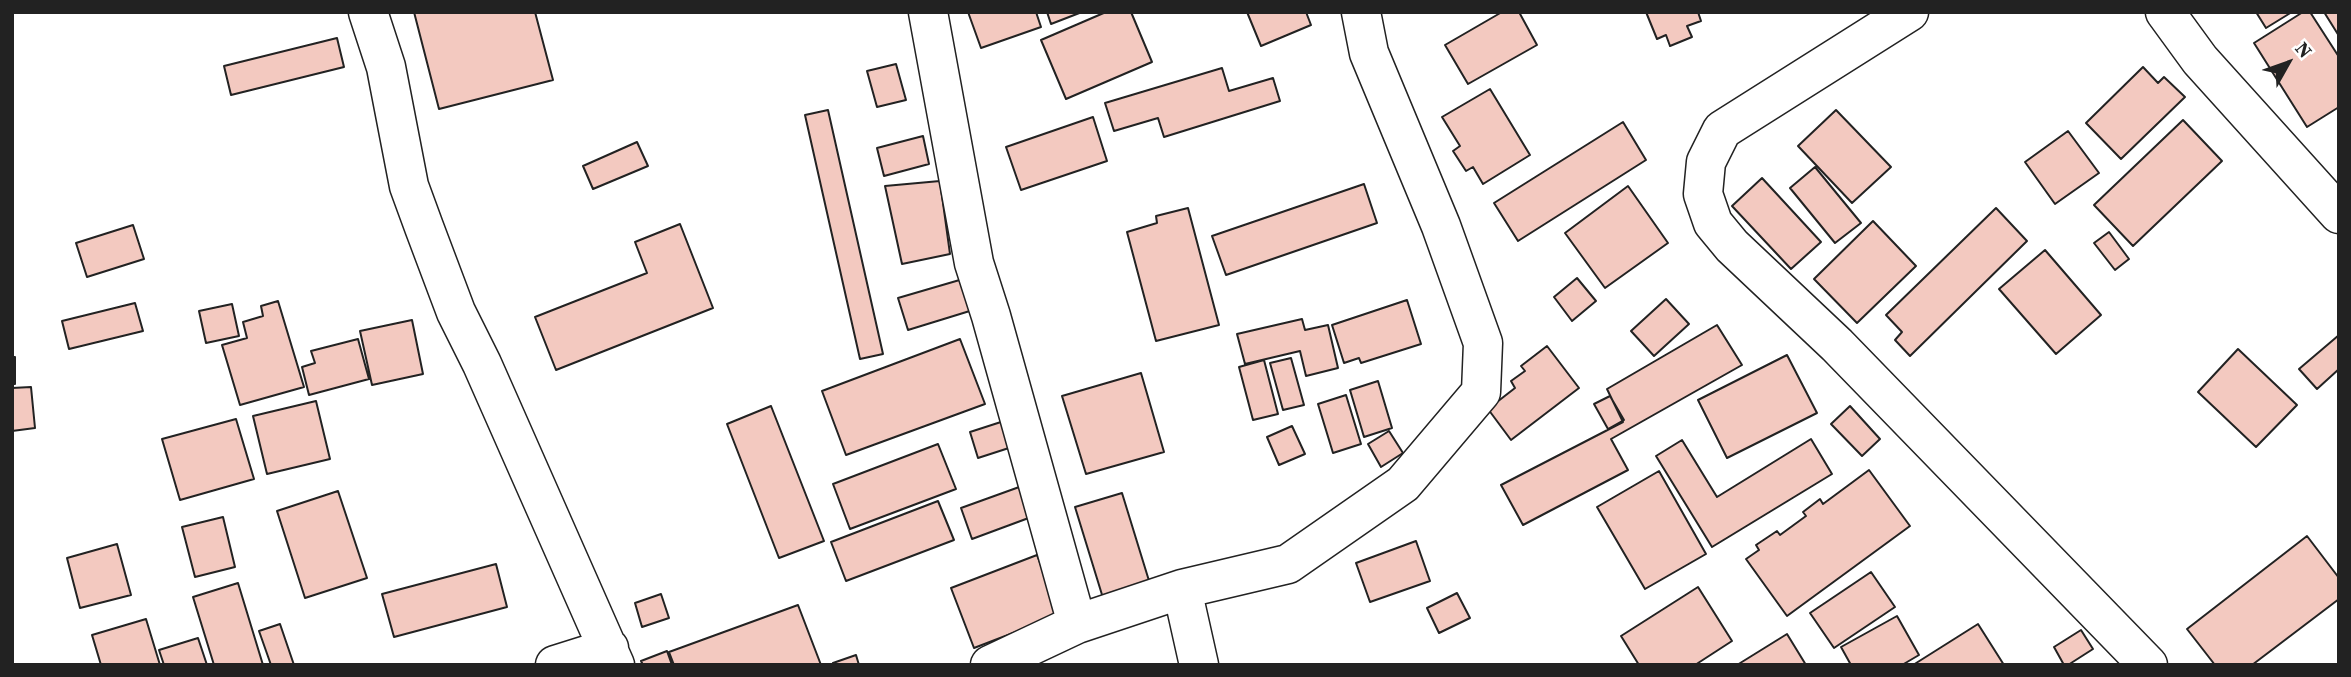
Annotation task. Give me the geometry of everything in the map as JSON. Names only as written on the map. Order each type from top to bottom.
[{"type":"street","points":[[368,12],[386,67],[409,186],[424,228],[456,312],[482,364],[612,657],[555,665]]},
{"type":"street","points":[[928,12],[974,263],[1077,624]]},
{"type":"street","points":[[990,665],[1077,624],[1182,589],[1288,564],[1403,484],[1481,392],[1483,343],[1441,226],[1370,53],[1361,12]]},
{"type":"street","points":[[1909,12],[1722,130],[1706,162],[1703,194],[1713,223],[1732,246],[1837,345],[2148,665]]},
{"type":"street","points":[[2165,12],[2200,60],[2339,214]]},
{"type":"street","points":[[1182,589],[1199,665]]},
{"type":"building","points":[[414,12],[535,12],[553,80],[439,109]]},
{"type":"building","points":[[968,12],[1036,12],[1041,27],[981,48]]},
{"type":"building","points":[[1047,12],[1082,12],[1051,24]]},
{"type":"building","points":[[1106,12],[1131,12],[1152,62],[1066,99],[1041,40]]},
{"type":"building","points":[[1247,12],[1306,12],[1311,25],[1261,46]]},
{"type":"building","points":[[1502,12],[1519,12],[1537,45],[1468,84],[1445,45]]},
{"type":"building","points":[[1646,12],[1698,12],[1701,21],[1687,26],[1692,37],[1670,46],[1666,35],[1657,39]]},
{"type":"building","points":[[2256,12],[2292,12],[2266,28]]},
{"type":"building","points":[[2303,12],[2310,12],[2339,57],[2339,107],[2307,127],[2254,43]]},
{"type":"building","points":[[2324,12],[2339,12],[2339,36]]},
{"type":"building","points":[[337,38],[344,67],[231,95],[224,66]]},
{"type":"building","points":[[896,64],[906,100],[877,107],[867,71]]},
{"type":"building","points":[[2143,67],[2158,83],[2164,77],[2185,97],[2121,159],[2086,123]]},
{"type":"building","points":[[1222,68],[1229,91],[1273,78],[1280,101],[1164,137],[1158,118],[1114,131],[1105,103]]},
{"type":"building","points":[[1490,89],[1530,155],[1483,184],[1473,167],[1466,171],[1453,151],[1460,146],[1442,117]]},
{"type":"building","points":[[828,110],[883,354],[860,359],[805,115]]},
{"type":"building","points":[[1836,110],[1891,167],[1852,203],[1798,146]]},
{"type":"building","points":[[1093,117],[1107,161],[1021,190],[1006,147]]},
{"type":"building","points":[[2183,120],[2222,161],[2133,246],[2094,205]]},
{"type":"building","points":[[1623,122],[1646,160],[1518,241],[1494,203]]},
{"type":"building","points":[[2068,131],[2099,173],[2055,204],[2025,162]]},
{"type":"building","points":[[923,136],[929,164],[884,176],[877,148]]},
{"type":"building","points":[[637,142],[648,166],[593,189],[583,166]]},
{"type":"building","points":[[1815,167],[1861,223],[1835,243],[1790,188]]},
{"type":"building","points":[[1762,178],[1821,242],[1791,269],[1732,206]]},
{"type":"building","points":[[940,181],[950,254],[902,264],[885,186]]},
{"type":"building","points":[[1364,184],[1377,223],[1226,275],[1212,236]]},
{"type":"building","points":[[1628,186],[1668,243],[1605,288],[1565,233]]},
{"type":"building","points":[[1188,208],[1219,325],[1156,341],[1127,232],[1157,223],[1156,216]]},
{"type":"building","points":[[1996,208],[2027,241],[1910,356],[1895,340],[1902,332],[1886,315]]},
{"type":"building","points":[[1873,221],[1916,266],[1857,323],[1814,279]]},
{"type":"building","points":[[680,224],[713,308],[556,370],[535,317],[647,273],[635,242]]},
{"type":"building","points":[[133,225],[144,259],[87,277],[76,243]]},
{"type":"building","points":[[2109,232],[2129,259],[2115,270],[2094,243]]},
{"type":"building","points":[[2045,250],[2101,315],[2056,354],[1999,289]]},
{"type":"building","points":[[1577,278],[1596,301],[1572,321],[1554,297]]},
{"type":"building","points":[[963,279],[973,310],[908,330],[898,298]]},
{"type":"building","points":[[1666,299],[1689,324],[1654,356],[1631,331]]},
{"type":"building","points":[[1407,300],[1421,344],[1361,363],[1359,358],[1344,363],[1332,325]]},
{"type":"building","points":[[278,301],[304,387],[240,405],[222,345],[247,338],[243,322],[263,316],[261,306]]},
{"type":"building","points":[[135,303],[143,331],[69,349],[62,321]]},
{"type":"building","points":[[232,304],[239,336],[206,343],[199,311]]},
{"type":"building","points":[[1302,319],[1305,330],[1328,325],[1338,368],[1306,376],[1300,351],[1245,364],[1237,334]]},
{"type":"building","points":[[412,320],[423,374],[372,385],[360,331]]},
{"type":"building","points":[[1717,325],[1742,365],[1611,439],[1628,470],[1523,525],[1501,485],[1623,422],[1607,389]]},
{"type":"building","points":[[2339,335],[2339,369],[2317,389],[2299,369]]},
{"type":"building","points":[[358,339],[369,379],[309,395],[302,367],[315,363],[311,351]]},
{"type":"building","points":[[960,339],[985,404],[846,455],[822,391]]},
{"type":"building","points":[[1547,346],[1579,388],[1511,440],[1488,409],[1515,388],[1511,381],[1525,371],[1521,366]]},
{"type":"building","points":[[2238,349],[2297,405],[2256,447],[2198,392]]},
{"type":"building","points":[[1787,355],[1817,413],[1727,458],[1698,400]]},
{"type":"building","points":[[12,357],[15,357],[15,384],[12,384]]},
{"type":"building","points":[[1291,358],[1304,405],[1283,410],[1270,363]]},
{"type":"building","points":[[1264,360],[1278,414],[1253,420],[1239,367]]},
{"type":"building","points":[[1141,373],[1164,452],[1086,474],[1062,396]]},
{"type":"building","points":[[1378,381],[1392,428],[1364,437],[1350,390]]},
{"type":"building","points":[[31,387],[35,428],[12,431],[12,388]]},
{"type":"building","points":[[1346,395],[1361,444],[1333,453],[1318,404]]},
{"type":"building","points":[[1610,396],[1624,420],[1608,429],[1594,404]]},
{"type":"building","points":[[316,401],[330,459],[267,474],[253,416]]},
{"type":"building","points":[[771,406],[824,541],[779,558],[727,424]]},
{"type":"building","points":[[1850,406],[1880,439],[1862,456],[1831,424]]},
{"type":"building","points":[[236,419],[254,479],[180,500],[162,439]]},
{"type":"building","points":[[1004,421],[1012,447],[978,458],[970,432]]},
{"type":"building","points":[[1292,426],[1305,454],[1279,465],[1267,437]]},
{"type":"building","points":[[1389,431],[1403,453],[1381,467],[1368,444]]},
{"type":"building","points":[[1811,439],[1832,474],[1712,547],[1656,456],[1682,440],[1717,497]]},
{"type":"building","points":[[938,444],[956,489],[850,529],[833,484]]},
{"type":"building","points":[[1869,470],[1910,526],[1787,616],[1746,559],[1759,550],[1756,545],[1777,531],[1780,535],[1806,516],[1803,512],[1820,499],[1823,504]]},
{"type":"building","points":[[1659,471],[1706,554],[1645,589],[1597,507]]},
{"type":"building","points":[[1022,486],[1034,516],[972,539],[961,508]]},
{"type":"building","points":[[338,491],[367,578],[305,598],[277,511]]},
{"type":"building","points":[[1122,493],[1150,584],[1103,598],[1075,507]]},
{"type":"building","points":[[938,501],[954,540],[846,581],[831,542]]},
{"type":"building","points":[[223,517],[235,567],[195,577],[182,527]]},
{"type":"building","points":[[2307,536],[2339,578],[2339,599],[2252,665],[2215,665],[2187,629]]},
{"type":"building","points":[[1416,541],[1430,581],[1370,602],[1356,563]]},
{"type":"building","points":[[117,544],[131,595],[80,608],[67,558]]},
{"type":"building","points":[[1037,555],[1060,615],[974,648],[951,588]]},
{"type":"building","points":[[496,564],[507,607],[394,637],[382,594]]},
{"type":"building","points":[[1871,572],[1895,607],[1834,648],[1810,613]]},
{"type":"building","points":[[238,583],[263,665],[214,665],[193,597]]},
{"type":"building","points":[[1698,587],[1732,641],[1695,665],[1639,665],[1621,636]]},
{"type":"building","points":[[1457,593],[1470,618],[1439,633],[1427,608]]},
{"type":"building","points":[[661,594],[669,618],[642,627],[635,603]]},
{"type":"building","points":[[798,605],[821,665],[674,665],[669,652]]},
{"type":"building","points":[[1897,616],[1919,655],[1902,665],[1851,665],[1841,647]]},
{"type":"building","points":[[146,619],[160,665],[101,665],[92,635]]},
{"type":"building","points":[[280,624],[294,665],[271,665],[259,631]]},
{"type":"building","points":[[1978,624],[2004,665],[1913,665]]},
{"type":"building","points":[[2081,630],[2093,649],[2064,665],[2054,647]]},
{"type":"building","points":[[1787,634],[1806,665],[1737,665]]},
{"type":"building","points":[[198,638],[207,665],[164,665],[159,650]]},
{"type":"building","points":[[667,651],[672,665],[643,665],[641,661]]},
{"type":"building","points":[[856,655],[859,665],[833,663]]}]
